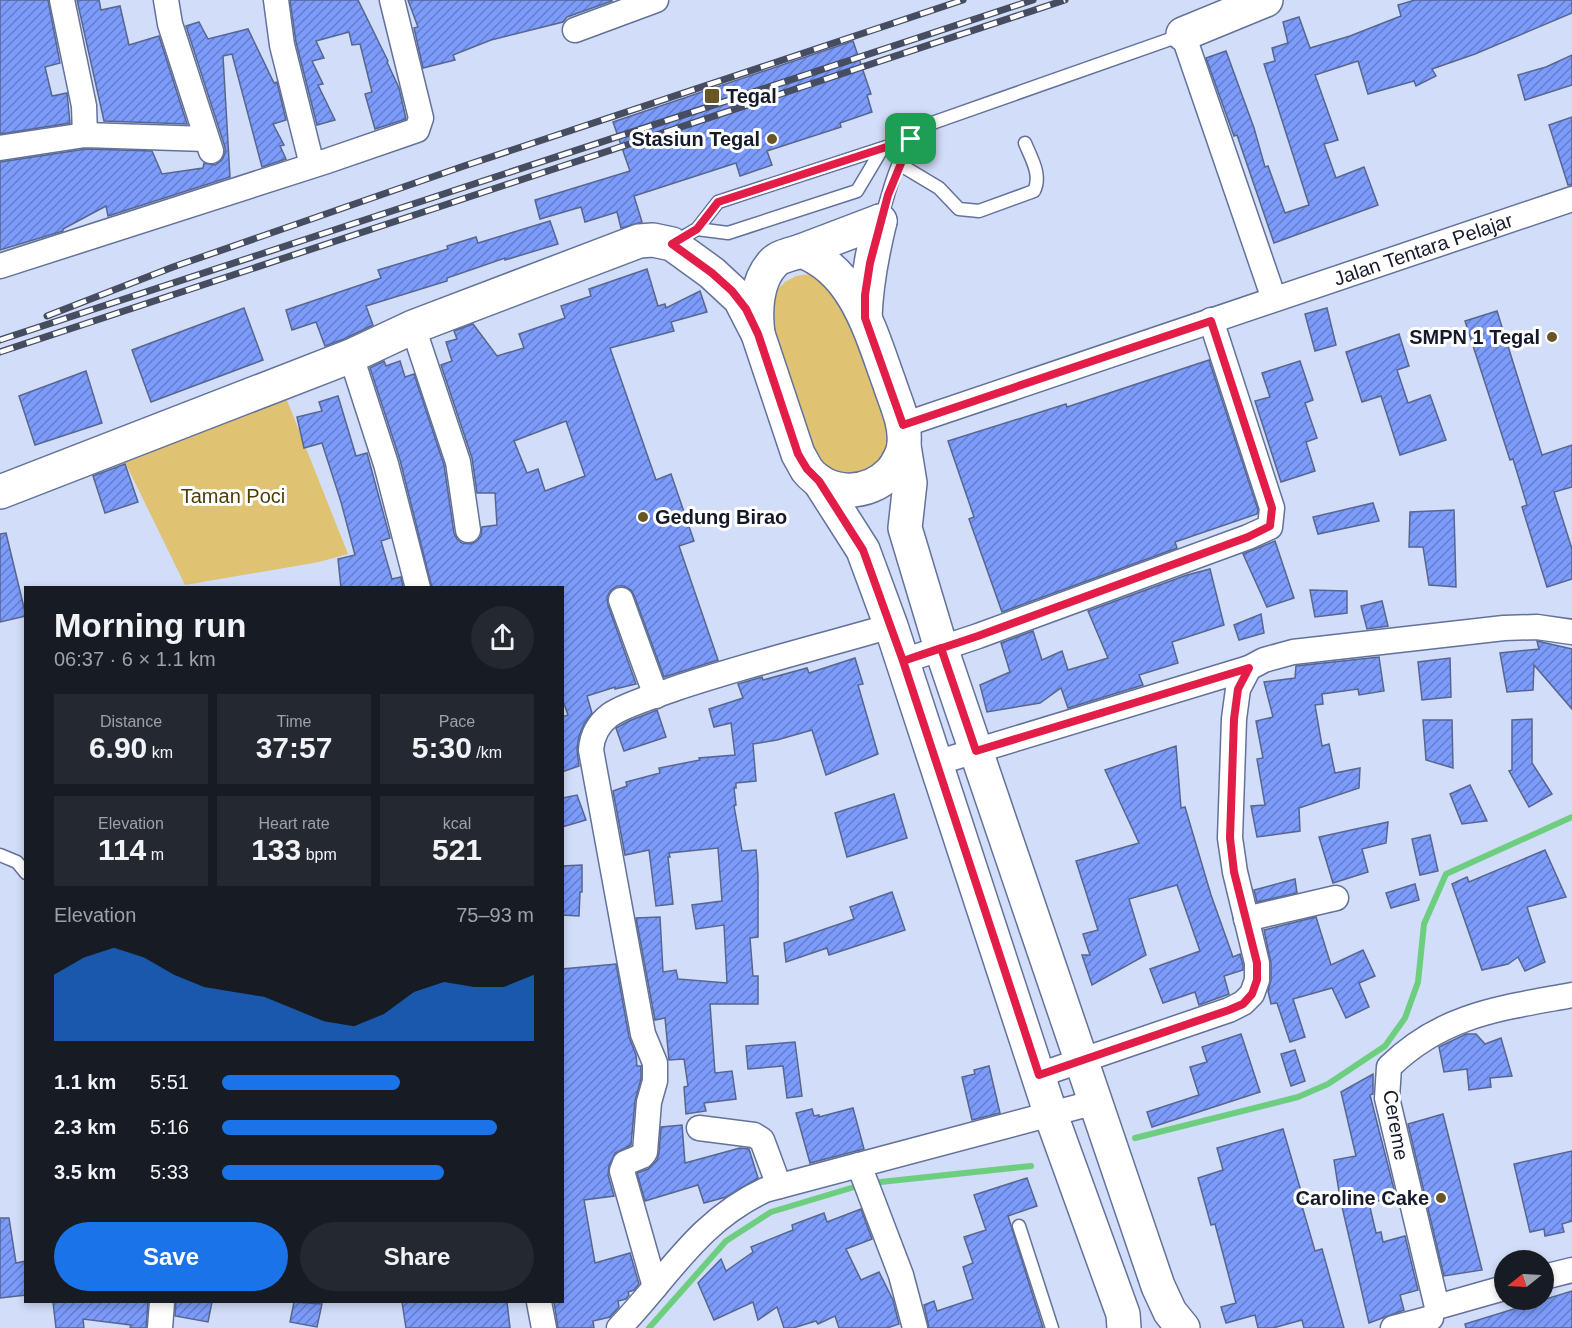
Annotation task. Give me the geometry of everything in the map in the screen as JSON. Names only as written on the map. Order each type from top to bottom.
[{"type":"street","points":[[62,0],[84,106],[86,135]]},
{"type":"street","points":[[0,148],[86,135],[208,145],[171,24],[166,0]]},
{"type":"street","points":[[276,0],[282,45],[312,165]]},
{"type":"street","points":[[0,266],[396,138],[418,128],[421,118],[392,0]]},
{"type":"street","points":[[575,30],[656,0]]},
{"type":"street","points":[[1266,0],[1183,34],[1274,299]]},
{"type":"street","name":"Jalan Tentara Pelajar","points":[[904,435],[1211,321],[1572,199]]},
{"type":"street","points":[[712,273],[788,256],[880,221]]},
{"type":"street","points":[[865,318],[865,295],[880,221]]},
{"type":"street","points":[[0,492],[351,356],[413,327],[639,241],[684,236],[712,273],[740,299],[758,334],[798,454],[807,469],[819,481],[863,550],[903,661],[1052,1114],[1123,1314],[1124,1328]]},
{"type":"street","points":[[758,334],[755,316],[766,273],[788,256],[815,256],[837,274],[850,291],[865,318],[904,435],[910,483],[905,528],[941,648],[1158,1286],[1170,1312],[1183,1328]]},
{"type":"street","points":[[903,661],[1248,537],[1270,526],[1272,508],[1211,321]]},
{"type":"street","points":[[413,327],[458,462],[468,530]]},
{"type":"street","points":[[351,356],[386,464],[417,586]]},
{"type":"street","points":[[819,481],[835,489],[852,491],[869,487],[884,479],[895,467],[904,435]]},
{"type":"street","points":[[621,600],[656,696]]},
{"type":"street","points":[[655,1287],[622,1171],[625,1163],[642,1156],[645,1152],[649,1102],[655,1081],[655,1063],[643,1034],[591,740],[595,731],[610,715],[656,696],[706,678],[891,626]]},
{"type":"street","points":[[936,763],[1249,668],[1264,660],[1293,652],[1493,630],[1537,627],[1572,632]]},
{"type":"street","points":[[1039,1075],[1243,1004],[1252,994],[1257,980],[1257,963],[1234,872],[1230,838],[1234,719],[1238,689],[1249,668]]},
{"type":"street","points":[[1246,919],[1336,898]]},
{"type":"street","name":"Cereme","points":[[1433,1318],[1387,1098],[1389,1067],[1408,1051],[1449,1024],[1493,1009],[1572,995]]},
{"type":"street","points":[[619,1328],[707,1228],[742,1201],[779,1186],[863,1177],[1052,1114],[1096,1102]]},
{"type":"street","points":[[699,1128],[754,1135],[762,1140],[779,1186]]},
{"type":"street","points":[[863,1177],[901,1275],[915,1328]]},
{"type":"street","points":[[1554,1274],[1572,1269]]},
{"type":"street","points":[[1393,1328],[1433,1318],[1494,1292]]},
{"type":"street","points":[[160,1328],[162,1303]]},
{"type":"street","points":[[539,1303],[544,1328]]},
{"type":"lane","points":[[880,221],[911,139],[921,129],[935,122],[1183,34]]},
{"type":"lane","points":[[684,236],[718,202],[911,139]]},
{"type":"lane","points":[[900,164],[939,188],[959,209],[980,211],[1034,191],[1038,183],[1037,175],[1025,143]]},
{"type":"lane","points":[[684,236],[728,233],[856,191],[882,149]]},
{"type":"lane","points":[[0,855],[17,862],[24,871]]},
{"type":"lane","points":[[1019,1226],[1052,1328]]},
{"type":"green space","points":[[809,274],[821,276],[841,292],[889,429],[889,454],[863,478],[828,473],[814,454],[771,328],[770,302],[776,291],[796,276]]},
{"type":"green space","name":"Taman Poci","points":[[283,390],[348,554],[319,562],[185,585],[121,454]]},
{"type":"building","points":[[0,0],[48,0],[60,63],[45,67],[52,96],[67,93],[70,123],[0,134]]},
{"type":"building","points":[[77,0],[99,0],[101,10],[120,6],[129,45],[159,36],[187,124],[104,121]]},
{"type":"building","points":[[290,0],[358,0],[399,88],[406,119],[375,129],[365,94],[372,92],[360,44],[352,45],[349,32],[316,41],[324,58],[312,61],[323,84],[318,85],[335,120],[317,125],[296,42]]},
{"type":"building","points":[[408,0],[612,1],[567,17],[563,22],[491,40],[453,55],[455,60],[423,68],[414,28],[418,27]]},
{"type":"building","points":[[1415,0],[1572,0],[1572,13],[1475,54],[1432,69],[1436,76],[1416,86],[1414,81],[1368,94],[1358,61],[1315,75],[1338,140],[1324,144],[1336,178],[1364,167],[1378,205],[1274,243],[1237,135],[1234,136],[1206,58],[1226,51],[1254,128],[1265,167],[1268,166],[1285,213],[1309,205],[1264,64],[1275,61],[1272,48],[1288,43],[1283,22],[1299,17],[1310,48],[1350,36],[1401,16],[1398,5]]},
{"type":"building","points":[[199,22],[208,39],[248,29],[274,83],[277,82],[286,120],[273,124],[284,145],[280,146],[286,159],[262,167],[232,54],[223,56],[230,177],[108,216],[106,206],[63,231],[0,250],[0,162],[86,149],[152,151],[162,174],[203,168],[204,163],[215,165],[222,160],[225,147],[186,26]]},
{"type":"building","points":[[853,41],[871,94],[867,95],[872,112],[840,123],[841,127],[767,151],[772,165],[740,176],[736,163],[634,196],[642,222],[621,228],[617,212],[585,222],[581,207],[540,219],[535,200],[630,171],[613,122]]},
{"type":"building","points":[[1572,55],[1572,85],[1525,100],[1518,75],[1546,67]]},
{"type":"building","points":[[1572,117],[1572,185],[1568,185],[1549,125]]},
{"type":"building","points":[[550,221],[558,244],[505,260],[505,258],[447,278],[447,281],[366,306],[373,325],[344,339],[325,346],[316,322],[292,330],[286,310],[381,278],[378,270],[448,249],[447,246],[476,237],[478,243]]},
{"type":"building","points":[[647,269],[658,306],[665,304],[666,308],[700,291],[707,312],[671,322],[674,331],[610,348],[656,480],[671,474],[694,541],[679,546],[718,660],[664,677],[631,590],[624,586],[617,586],[611,590],[607,597],[608,605],[636,684],[615,689],[615,687],[587,696],[592,713],[579,736],[577,749],[579,766],[564,771],[564,716],[568,715],[564,704],[564,586],[432,586],[400,460],[370,368],[384,361],[386,366],[400,361],[405,377],[414,374],[444,465],[454,533],[462,543],[471,544],[481,536],[482,527],[497,525],[495,493],[477,493],[472,458],[441,365],[452,361],[446,342],[457,339],[454,331],[473,324],[497,356],[524,348],[519,334],[565,318],[561,306],[591,296],[589,289]],"holes":[[[566,421],[585,476],[545,491],[538,469],[527,473],[514,441]]]},
{"type":"building","points":[[244,308],[263,360],[151,402],[132,350]]},
{"type":"building","points":[[1327,308],[1336,345],[1315,351],[1305,314]]},
{"type":"building","points":[[1497,311],[1542,455],[1572,445],[1572,487],[1554,492],[1572,549],[1572,579],[1547,587],[1522,507],[1527,505],[1513,459],[1510,460],[1465,321]]},
{"type":"building","points":[[1399,334],[1409,366],[1397,370],[1408,403],[1430,395],[1446,440],[1400,455],[1381,396],[1362,402],[1346,352]]},
{"type":"building","points":[[1209,360],[1258,510],[1257,514],[1175,542],[1177,548],[1002,612],[969,519],[974,517],[948,441],[1066,404],[1067,407]]},
{"type":"building","points":[[1300,361],[1313,400],[1305,403],[1317,438],[1306,442],[1315,471],[1281,482],[1255,401],[1270,397],[1262,373]]},
{"type":"building","points":[[86,371],[102,423],[35,445],[19,396]]},
{"type":"building","points":[[338,396],[356,456],[367,453],[390,538],[381,541],[392,579],[401,577],[403,586],[341,586],[338,559],[355,555],[322,443],[304,448],[297,417],[322,411],[319,402]]},
{"type":"building","points":[[125,464],[138,502],[105,513],[93,476]]},
{"type":"building","points":[[1373,503],[1379,521],[1318,534],[1313,517]]},
{"type":"building","points":[[1454,510],[1456,587],[1429,585],[1423,547],[1409,547],[1410,512]]},
{"type":"building","points":[[6,533],[24,608],[24,616],[0,622],[0,534]]},
{"type":"building","points":[[1275,541],[1294,598],[1267,607],[1243,554]]},
{"type":"building","points":[[1210,569],[1224,625],[1172,642],[1178,663],[1139,675],[1143,685],[1068,708],[1061,688],[1040,703],[987,712],[980,685],[1010,672],[1001,643],[1033,631],[1042,660],[1062,651],[1068,670],[1108,658],[1088,611],[1187,575]]},
{"type":"building","points":[[1310,590],[1347,591],[1347,613],[1315,617]]},
{"type":"building","points":[[1382,601],[1388,626],[1367,629],[1361,606]]},
{"type":"building","points":[[1261,614],[1264,633],[1239,640],[1234,625]]},
{"type":"building","points":[[1537,641],[1572,649],[1572,709],[1534,665],[1533,690],[1507,692],[1500,653],[1539,649]]},
{"type":"building","points":[[1379,657],[1384,691],[1359,695],[1358,689],[1322,694],[1323,704],[1315,705],[1322,746],[1329,744],[1335,773],[1360,768],[1359,788],[1299,808],[1300,831],[1257,837],[1251,806],[1265,805],[1257,759],[1263,758],[1256,721],[1273,717],[1264,682],[1295,678],[1296,666]]},
{"type":"building","points":[[855,658],[863,684],[858,685],[878,754],[826,775],[812,730],[753,744],[756,781],[736,783],[736,788],[734,788],[736,805],[734,806],[742,851],[756,850],[758,937],[750,938],[753,976],[758,976],[758,1004],[710,1004],[715,1073],[732,1071],[736,1099],[704,1103],[706,1111],[686,1114],[684,1087],[688,1086],[684,1059],[669,1060],[665,1018],[655,1020],[636,918],[660,917],[663,972],[676,970],[678,979],[727,983],[724,925],[696,929],[692,905],[722,901],[718,848],[669,853],[673,904],[656,906],[649,850],[625,855],[613,791],[627,786],[626,782],[660,773],[659,768],[700,760],[699,758],[735,755],[731,723],[714,727],[709,709],[743,698],[738,684],[807,668],[809,673]]},
{"type":"building","points":[[1450,658],[1451,697],[1422,700],[1418,662]]},
{"type":"building","points":[[657,710],[666,737],[624,751],[616,728]]},
{"type":"building","points":[[1532,719],[1532,763],[1552,794],[1529,807],[1509,771],[1512,770],[1512,720]]},
{"type":"building","points":[[1423,720],[1452,720],[1453,768],[1426,760]]},
{"type":"building","points":[[1176,746],[1181,808],[1185,807],[1211,895],[1233,957],[1240,954],[1243,965],[1243,970],[1224,976],[1229,994],[1199,1005],[1195,992],[1163,1003],[1150,969],[1200,951],[1177,885],[1129,899],[1146,955],[1092,985],[1082,955],[1090,955],[1083,934],[1098,930],[1076,861],[1139,843],[1105,770]]},
{"type":"building","points":[[1470,785],[1487,821],[1462,824],[1450,794]]},
{"type":"building","points":[[894,794],[907,838],[847,857],[835,813]]},
{"type":"building","points":[[577,795],[586,820],[564,826],[564,798]]},
{"type":"building","points":[[1388,822],[1386,843],[1362,849],[1368,872],[1333,883],[1319,837]]},
{"type":"building","points":[[1430,835],[1438,871],[1420,875],[1412,839]]},
{"type":"building","points":[[1545,850],[1566,897],[1527,907],[1545,962],[1525,971],[1518,957],[1508,964],[1482,970],[1452,884],[1467,877],[1469,882]]},
{"type":"building","points":[[582,865],[579,916],[564,915],[564,866]]},
{"type":"building","points":[[1295,879],[1297,893],[1257,902],[1254,890]]},
{"type":"building","points":[[1415,884],[1419,900],[1391,908],[1386,893]]},
{"type":"building","points":[[892,892],[905,930],[829,955],[827,948],[786,962],[784,943],[854,919],[850,907]]},
{"type":"building","points":[[1316,917],[1331,965],[1363,950],[1375,976],[1359,983],[1369,1007],[1346,1018],[1332,988],[1293,999],[1305,1037],[1290,1042],[1277,1003],[1271,1004],[1268,991],[1271,980],[1271,963],[1264,930]]},
{"type":"building","points":[[616,964],[629,1037],[636,1055],[637,1066],[641,1066],[631,1145],[615,1153],[609,1166],[608,1175],[614,1196],[584,1200],[595,1263],[630,1253],[639,1284],[634,1290],[628,1292],[626,1299],[618,1301],[619,1307],[610,1317],[593,1321],[594,1328],[558,1328],[554,1303],[564,1303],[564,969]]},
{"type":"building","points":[[1241,1034],[1260,1092],[1152,1127],[1147,1112],[1199,1095],[1190,1067],[1207,1062],[1202,1047]]},
{"type":"building","points":[[1466,1034],[1476,1034],[1485,1044],[1501,1038],[1512,1076],[1490,1078],[1491,1087],[1469,1090],[1467,1069],[1444,1072],[1439,1047]]},
{"type":"building","points":[[795,1042],[802,1096],[787,1098],[783,1066],[748,1069],[746,1046]]},
{"type":"building","points":[[1295,1050],[1305,1081],[1291,1086],[1281,1054]]},
{"type":"building","points":[[989,1066],[1000,1113],[972,1120],[962,1077],[975,1074],[974,1070]]},
{"type":"building","points":[[1373,1074],[1373,1094],[1370,1095],[1396,1197],[1369,1203],[1376,1233],[1381,1232],[1383,1242],[1405,1236],[1418,1290],[1400,1295],[1404,1310],[1369,1323],[1340,1198],[1334,1160],[1356,1156],[1341,1092]]},
{"type":"building","points":[[853,1108],[864,1149],[810,1163],[796,1113],[812,1109],[814,1116],[819,1115],[819,1117]]},
{"type":"building","name":"Caroline Cake","points":[[1443,1114],[1482,1270],[1444,1276],[1408,1124]]},
{"type":"building","points":[[682,1125],[685,1163],[740,1148],[749,1149],[758,1178],[726,1197],[704,1203],[698,1185],[645,1201],[637,1173],[648,1169],[657,1160],[661,1127]]},
{"type":"building","points":[[1283,1129],[1303,1198],[1300,1199],[1315,1251],[1322,1249],[1344,1328],[1304,1328],[1302,1320],[1273,1328],[1258,1328],[1255,1315],[1226,1323],[1221,1307],[1236,1303],[1215,1224],[1211,1225],[1198,1178],[1223,1170],[1217,1148]]},
{"type":"building","points":[[1572,1151],[1572,1221],[1562,1224],[1564,1232],[1545,1236],[1544,1229],[1530,1232],[1514,1164]]},
{"type":"building","points":[[1027,1178],[1037,1206],[1008,1216],[1043,1328],[929,1328],[924,1305],[934,1301],[937,1311],[973,1299],[963,1267],[973,1263],[964,1237],[986,1230],[974,1195]]},
{"type":"building","points":[[861,1209],[872,1239],[846,1249],[861,1280],[879,1272],[893,1300],[899,1324],[887,1328],[839,1328],[835,1316],[818,1324],[816,1321],[793,1328],[784,1328],[777,1307],[758,1320],[753,1302],[714,1320],[698,1283],[721,1259],[726,1271],[753,1252],[751,1247],[793,1230],[792,1225],[824,1213],[827,1222]]},
{"type":"building","points":[[0,1218],[9,1218],[16,1263],[24,1261],[24,1295],[0,1298]]},
{"type":"building","points":[[1572,1291],[1572,1328],[1466,1328],[1465,1324],[1510,1310],[1554,1310],[1554,1297]]},
{"type":"building","points":[[53,1303],[148,1303],[146,1328],[130,1328],[131,1325],[83,1319],[84,1328],[56,1328]]},
{"type":"building","points":[[176,1303],[212,1303],[208,1322],[175,1316]]},
{"type":"building","points":[[294,1303],[322,1304],[317,1327],[290,1322]]},
{"type":"building","points":[[402,1303],[507,1303],[510,1328],[406,1328]]},
{"type":"waterway","points":[[1135,1138],[1298,1097],[1328,1084],[1385,1046],[1405,1018],[1418,982],[1424,924],[1446,874],[1572,817]]},
{"type":"waterway","points":[[871,1183],[1031,1166]]},
{"type":"waterway","points":[[649,1328],[726,1241],[771,1212],[861,1185]]},
{"type":"railway","points":[[47,316],[173,267],[464,166],[963,0]]},
{"type":"railway","points":[[0,340],[1033,0]]},
{"type":"railway","points":[[0,352],[1065,0]]},
{"type":"place","name":"Tegal","points":[[712,96]]},
{"type":"place","name":"Stasiun Tegal","points":[[772,139]]},
{"type":"place","name":"SMPN 1 Tegal","points":[[1552,337]]},
{"type":"place","name":"Gedung Birao","points":[[643,517]]},
{"type":"place","name":"Caroline Cake","points":[[1441,1198]]},
{"type":"route","points":[[911,139],[718,202],[697,229],[672,244],[712,273],[740,299],[746,309],[758,334],[798,454],[807,469],[819,481],[863,550],[903,661],[941,648],[976,751],[1249,668],[1238,689],[1234,719],[1230,838],[1234,872],[1257,963],[1257,980],[1252,994],[1243,1004],[1229,1010],[1039,1075],[903,661],[941,648],[978,636],[1248,537],[1270,526],[1272,508],[1211,321],[903,425],[865,318],[865,295],[870,263],[888,195],[911,139]]}]
